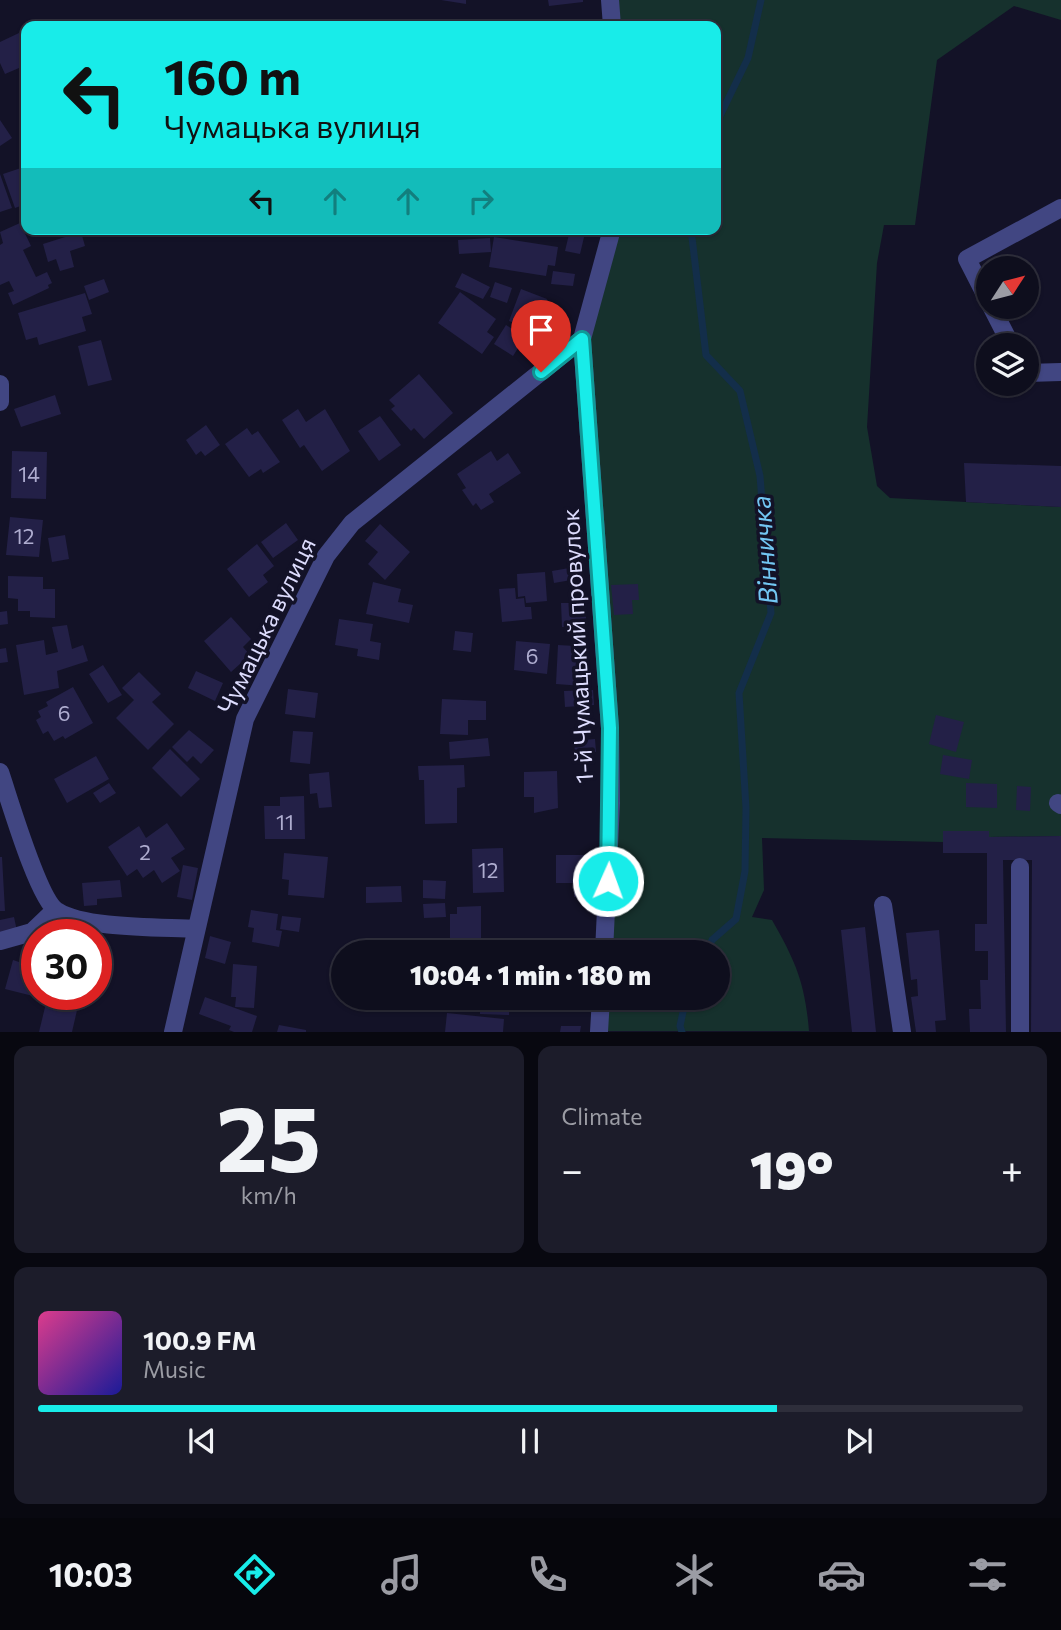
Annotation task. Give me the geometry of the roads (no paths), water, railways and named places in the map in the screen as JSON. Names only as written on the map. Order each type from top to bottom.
[{"type":"street","points":[[610,0],[612,21]]},
{"type":"street","points":[[976,277],[967,259],[1061,208]]},
{"type":"street","points":[[582,339],[610,235]]},
{"type":"street","name":"Чумацька вулиця","points":[[173,1031],[245,719],[326,556],[352,523],[582,339]]},
{"type":"street","name":"1-й Чумацький провулок","points":[[582,339],[610,728],[611,803],[605,940]]},
{"type":"street","points":[[1039,373],[1061,372]]},
{"type":"street","points":[[0,384],[0,402]]},
{"type":"street","points":[[0,772],[41,887],[55,911],[81,921],[196,929]]},
{"type":"street","points":[[1020,867],[1020,1031]]},
{"type":"street","points":[[883,905],[902,1031]]},
{"type":"street","points":[[0,941],[32,932],[55,911]]},
{"type":"street","points":[[599,1031],[600,1010]]},
{"type":"waterway","name":"Вінничка","points":[[721,114],[748,58],[761,0]]},
{"type":"waterway","name":"Вінничка","points":[[692,235],[706,355],[740,391],[760,476],[771,613],[739,693],[746,808],[745,871],[736,919],[712,940]]},
{"type":"waterway","name":"Вінничка","points":[[682,1032],[680,1026],[683,1010]]}]
